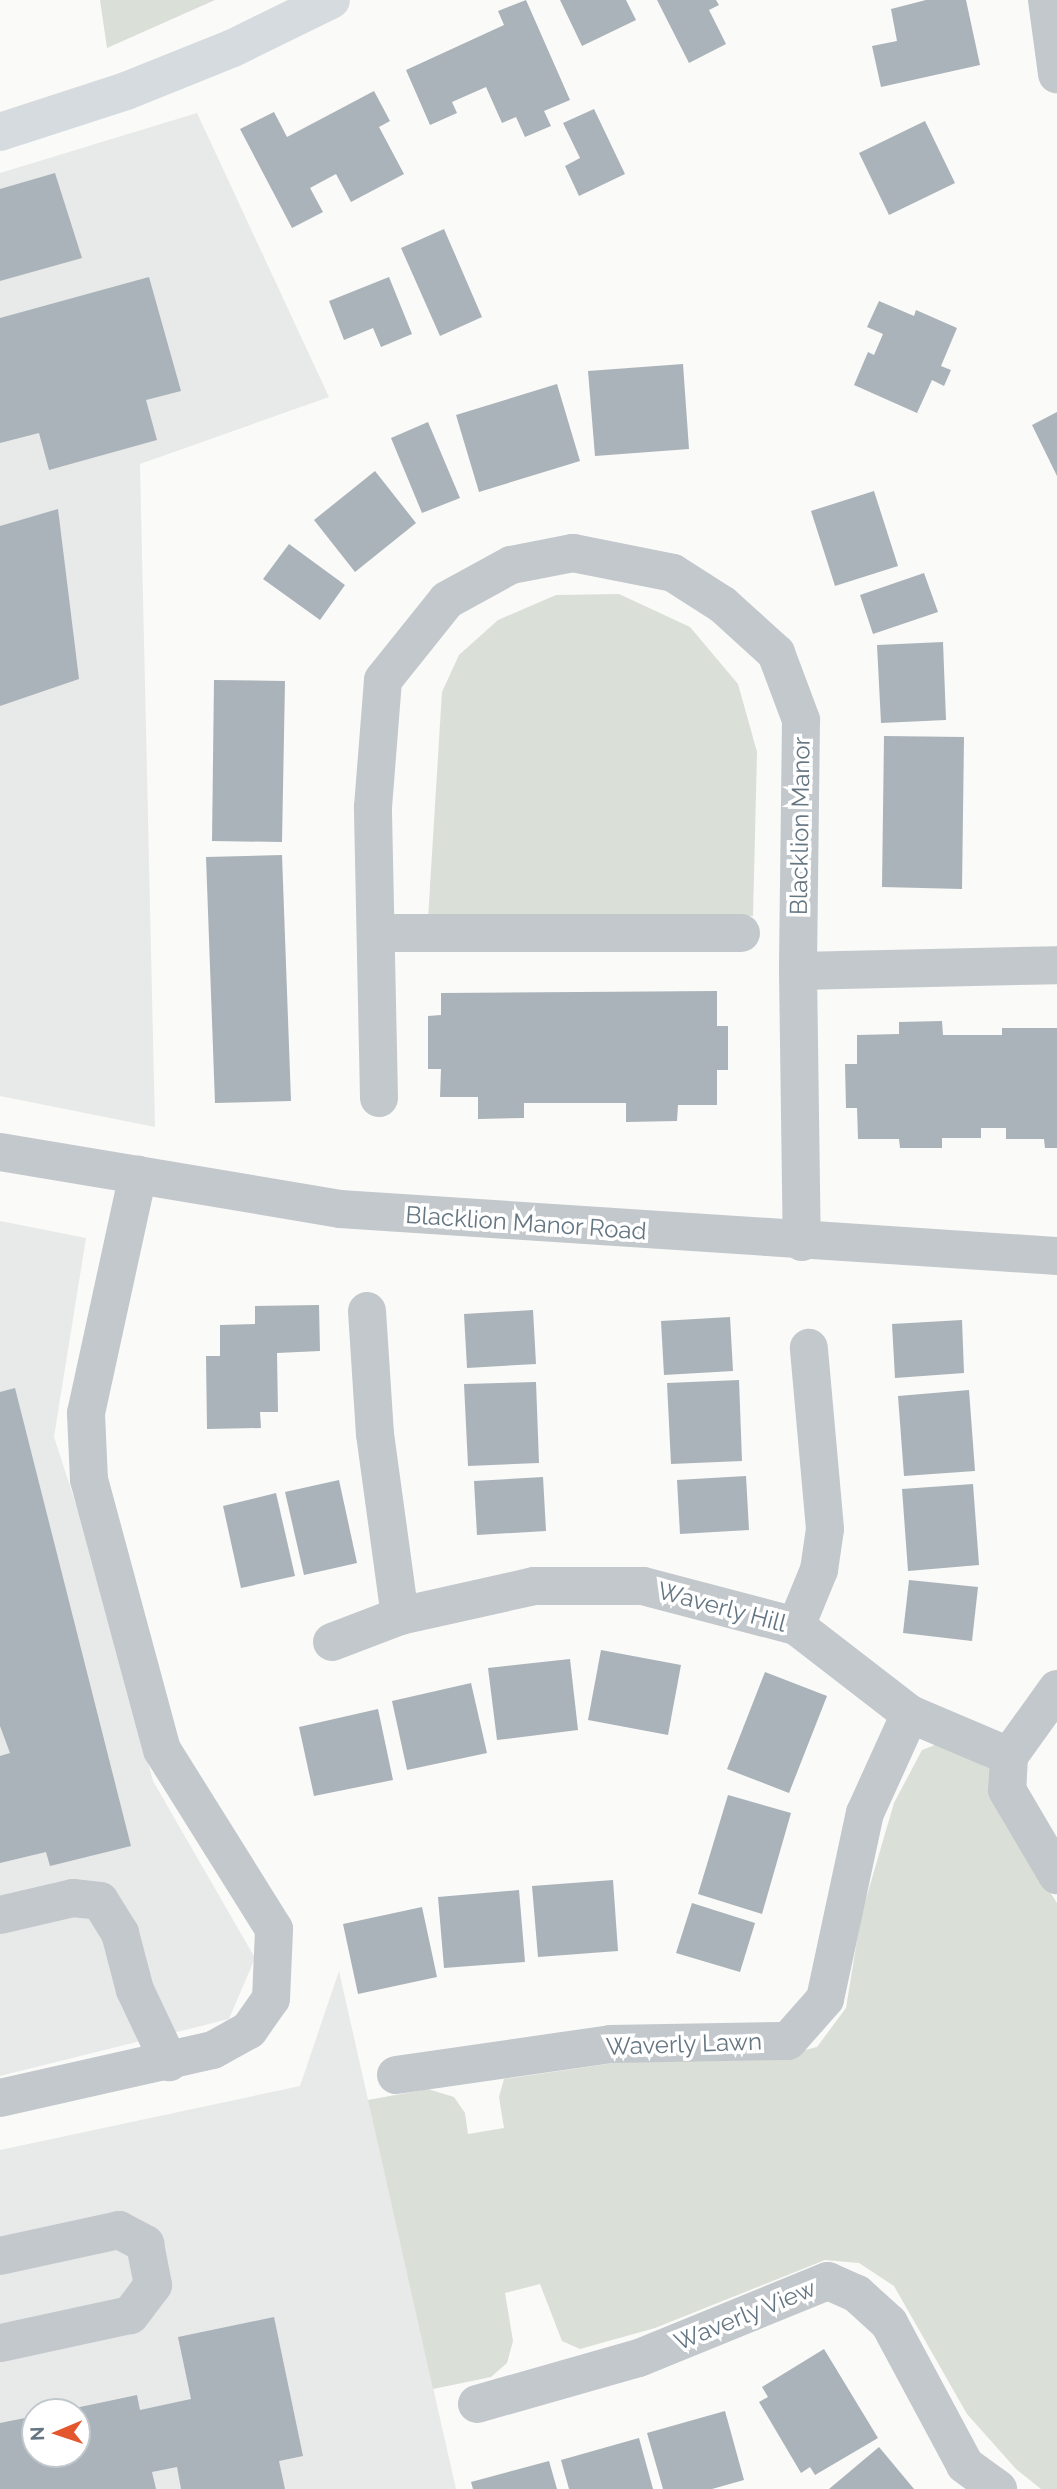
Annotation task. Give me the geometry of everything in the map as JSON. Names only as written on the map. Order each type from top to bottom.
[{"type":"main road","points":[[0,132],[126,91],[233,48],[319,3]]},
{"type":"street","points":[[1047,0],[1057,74]]},
{"type":"street","name":"Blacklion Manor","points":[[380,1098],[373,807],[383,680],[447,600],[511,565],[573,554],[673,573],[723,606],[776,653],[801,720],[797,971],[802,1242]]},
{"type":"street","points":[[376,933],[741,933]]},
{"type":"street","points":[[797,971],[1057,965]]},
{"type":"street","name":"Blacklion Manor Road","points":[[0,1152],[340,1209],[802,1242],[1057,1256]]},
{"type":"street","points":[[0,2098],[214,2050],[249,2029],[271,1999],[274,1929],[162,1750],[89,1480],[86,1413],[138,1175]]},
{"type":"street","points":[[367,1311],[375,1434],[400,1616]]},
{"type":"street","points":[[796,1626],[819,1570],[825,1529],[809,1348]]},
{"type":"street","name":"Waverly Hill","points":[[332,1642],[400,1616],[534,1586],[643,1586],[796,1626],[910,1714],[1009,1756]]},
{"type":"street","points":[[1057,1689],[1009,1756],[1007,1790],[1057,1875]]},
{"type":"street","name":"Waverly Lawn","points":[[396,2076],[610,2044],[788,2041],[825,1999],[865,1813],[910,1714]]},
{"type":"street","points":[[0,1915],[73,1898],[100,1901],[120,1933],[135,1990],[169,2062]]},
{"type":"street","points":[[0,2256],[119,2230],[145,2244],[152,2285],[130,2315],[0,2343]]},
{"type":"street","name":"Waverly View","points":[[477,2404],[639,2358],[828,2281],[858,2294],[889,2323],[965,2465],[998,2489]]},
{"type":"shaded area","points":[[100,0],[215,0],[107,48]]},
{"type":"shaded area","points":[[197,113],[329,397],[140,464],[155,1127],[0,1096],[0,173]]},
{"type":"shaded area","points":[[619,594],[690,627],[738,684],[757,752],[753,916],[428,919],[442,692],[459,655],[498,620],[556,595]]},
{"type":"shaded area","points":[[0,1221],[86,1238],[54,1437],[99,1575],[153,1781],[255,1958],[229,2019],[0,2076]]},
{"type":"shaded area","points":[[940,1743],[990,1769],[1005,1822],[1057,1903],[1057,2489],[1041,2489],[1016,2469],[967,2414],[894,2286],[859,2263],[825,2260],[655,2328],[580,2349],[562,2341],[540,2284],[505,2293],[513,2341],[507,2363],[491,2377],[433,2389],[368,2100],[428,2089],[454,2097],[465,2113],[468,2134],[504,2128],[499,2097],[504,2079],[661,2056],[777,2057],[817,2047],[846,2008],[861,1916],[894,1803],[922,1750]]},
{"type":"shaded area","points":[[339,1971],[456,2489],[0,2489],[0,2150],[300,2086]]},
{"type":"building","points":[[526,0],[570,100],[544,111],[551,126],[525,137],[516,117],[502,123],[486,87],[452,102],[457,113],[430,125],[406,70],[504,25],[498,11]]},
{"type":"building","points":[[560,0],[626,0],[636,20],[582,46]]},
{"type":"building","points":[[657,0],[716,0],[719,5],[709,10],[726,44],[689,63]]},
{"type":"building","points":[[926,0],[966,0],[980,65],[881,87],[872,46],[897,41],[891,9]]},
{"type":"building","points":[[374,91],[390,121],[379,127],[404,174],[351,202],[336,174],[310,188],[323,212],[292,228],[240,129],[274,112],[287,137]]},
{"type":"building","points":[[594,109],[625,174],[579,196],[565,166],[580,158],[563,123]]},
{"type":"building","points":[[925,121],[955,183],[889,215],[859,153]]},
{"type":"building","points":[[55,173],[82,258],[0,281],[0,189]]},
{"type":"building","points":[[444,229],[482,317],[440,336],[401,248]]},
{"type":"building","points":[[149,277],[181,391],[146,400],[157,440],[49,470],[39,433],[0,443],[0,318]]},
{"type":"building","points":[[389,277],[412,334],[381,347],[373,328],[344,340],[329,301]]},
{"type":"building","points":[[879,301],[914,316],[916,310],[957,328],[941,366],[951,370],[944,386],[932,380],[917,413],[854,385],[868,352],[874,355],[883,334],[867,327]]},
{"type":"building","points":[[683,364],[689,449],[595,456],[588,371]]},
{"type":"building","points":[[557,384],[580,461],[479,492],[456,415]]},
{"type":"building","points":[[1057,412],[1057,476],[1032,425]]},
{"type":"building","points":[[428,422],[460,498],[422,513],[391,438]]},
{"type":"building","points":[[375,471],[416,523],[355,572],[314,520]]},
{"type":"building","points":[[874,491],[898,566],[835,586],[811,511]]},
{"type":"building","points":[[58,509],[79,679],[0,706],[0,526]]},
{"type":"building","points":[[289,544],[345,585],[320,620],[263,579]]},
{"type":"building","points":[[924,573],[938,612],[873,634],[860,595]]},
{"type":"building","points":[[943,642],[946,720],[881,723],[877,645]]},
{"type":"building","points":[[214,680],[285,681],[282,842],[212,841]]},
{"type":"building","points":[[884,736],[964,737],[962,889],[882,887]]},
{"type":"building","points":[[282,855],[291,1101],[215,1103],[206,857]]},
{"type":"building","points":[[717,991],[717,1026],[728,1026],[728,1070],[717,1070],[717,1105],[678,1105],[677,1121],[626,1122],[626,1103],[524,1103],[524,1118],[478,1119],[478,1097],[440,1097],[441,1069],[428,1069],[428,1016],[441,1015],[441,993]]},
{"type":"building","points":[[942,1021],[943,1035],[1002,1035],[1002,1028],[1057,1028],[1057,1148],[1045,1148],[1044,1139],[1006,1139],[1006,1128],[981,1128],[981,1138],[942,1138],[942,1148],[900,1148],[899,1139],[858,1139],[857,1108],[846,1108],[845,1064],[857,1064],[857,1035],[899,1034],[899,1022]]},
{"type":"building","points":[[319,1305],[320,1351],[277,1353],[278,1412],[260,1412],[261,1428],[207,1429],[206,1356],[220,1356],[220,1325],[255,1324],[255,1306]]},
{"type":"building","points":[[533,1310],[536,1364],[467,1368],[464,1314]]},
{"type":"building","points":[[730,1317],[733,1371],[664,1375],[661,1321]]},
{"type":"building","points":[[962,1320],[964,1373],[895,1378],[892,1324]]},
{"type":"building","points":[[739,1380],[742,1461],[671,1464],[667,1383]]},
{"type":"building","points":[[536,1382],[539,1463],[468,1466],[464,1384]]},
{"type":"building","points":[[15,1388],[131,1846],[50,1866],[46,1852],[0,1863],[0,1756],[10,1753],[0,1726],[0,1392]]},
{"type":"building","points":[[969,1390],[975,1471],[904,1476],[898,1396]]},
{"type":"building","points":[[746,1476],[749,1530],[680,1534],[677,1480]]},
{"type":"building","points":[[543,1477],[546,1531],[477,1535],[474,1481]]},
{"type":"building","points":[[339,1480],[357,1563],[304,1575],[285,1492]]},
{"type":"building","points":[[973,1484],[979,1565],[908,1571],[902,1489]]},
{"type":"building","points":[[276,1493],[295,1576],[241,1588],[223,1506]]},
{"type":"building","points":[[909,1580],[978,1587],[972,1641],[903,1633]]},
{"type":"building","points":[[601,1650],[681,1665],[668,1735],[588,1720]]},
{"type":"building","points":[[570,1659],[578,1730],[497,1740],[488,1668]]},
{"type":"building","points":[[765,1672],[827,1696],[789,1793],[727,1769]]},
{"type":"building","points":[[471,1683],[487,1753],[407,1770],[392,1701]]},
{"type":"building","points":[[378,1709],[393,1780],[314,1796],[299,1727]]},
{"type":"building","points":[[728,1795],[791,1813],[762,1914],[698,1894]]},
{"type":"building","points":[[613,1880],[618,1951],[538,1957],[532,1886]]},
{"type":"building","points":[[519,1890],[525,1962],[444,1968],[438,1897]]},
{"type":"building","points":[[692,1903],[755,1923],[740,1972],[676,1953]]},
{"type":"building","points":[[422,1907],[437,1977],[358,1994],[343,1924]]},
{"type":"building","points":[[274,2317],[303,2456],[279,2461],[285,2489],[181,2489],[177,2467],[152,2472],[156,2489],[0,2489],[0,2423],[21,2419],[21,2468],[91,2468],[91,2405],[137,2395],[140,2410],[191,2399],[178,2337]]},
{"type":"building","points":[[824,2349],[878,2438],[815,2475],[810,2467],[801,2473],[759,2402],[768,2397],[762,2387]]},
{"type":"building","points":[[725,2411],[744,2480],[712,2489],[663,2489],[647,2433]]},
{"type":"building","points":[[639,2438],[653,2489],[569,2489],[561,2460]]},
{"type":"building","points":[[879,2447],[914,2489],[829,2489]]},
{"type":"building","points":[[549,2461],[557,2489],[473,2489],[471,2482]]}]
